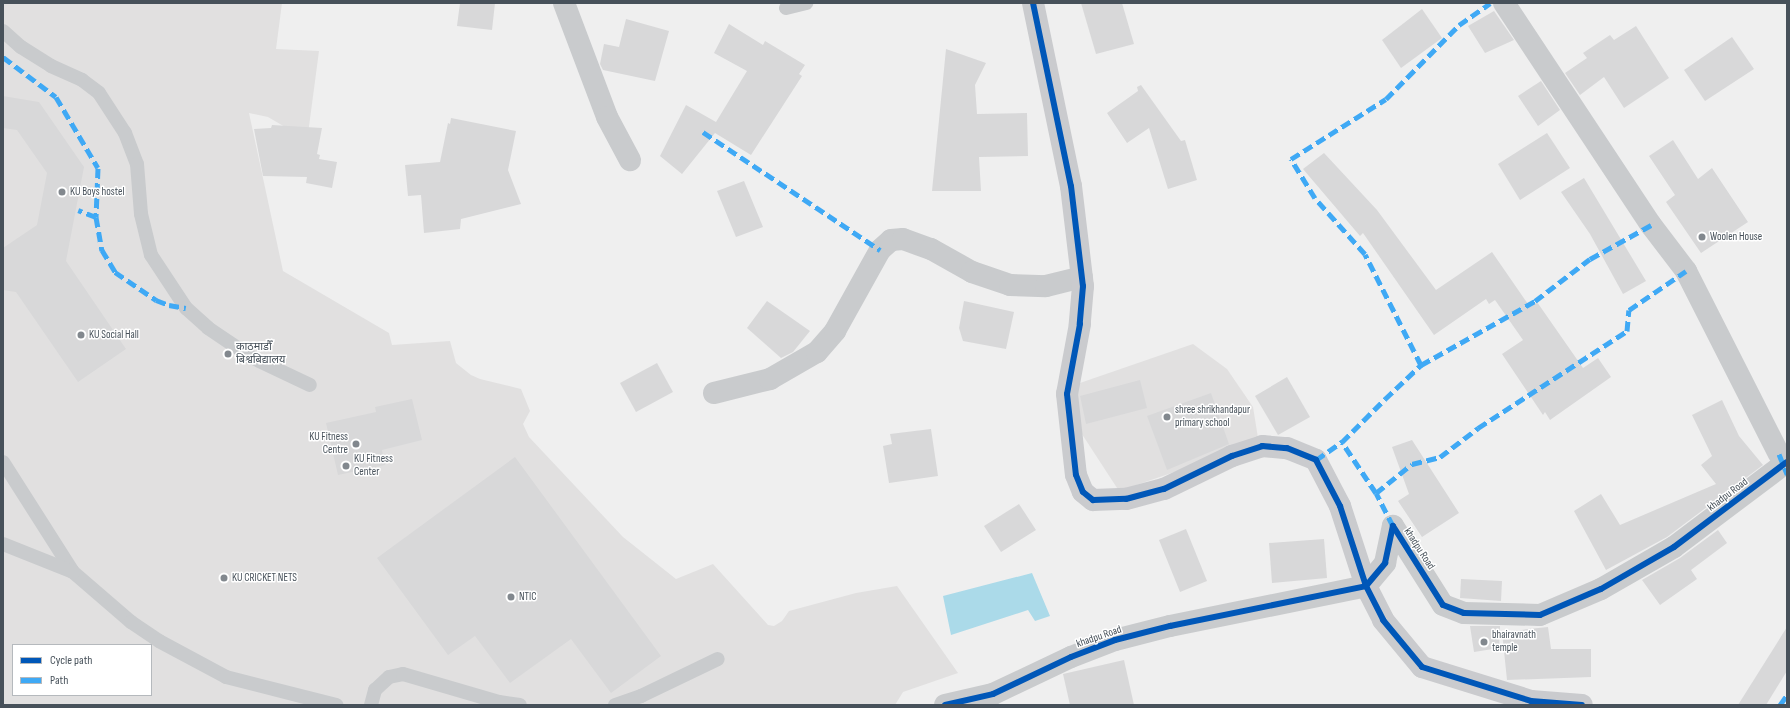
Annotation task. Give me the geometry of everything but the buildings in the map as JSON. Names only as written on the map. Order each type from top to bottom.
[{"type":"street","points":[[564,3],[607,117],[630,160]]},
{"type":"street","points":[[1033,3],[1071,186],[1082,277],[1080,324],[1068,394],[1076,475],[1083,492],[1093,500],[1126,499],[1164,488],[1232,456],[1262,446],[1287,448],[1316,460],[1340,506],[1366,586],[1383,620],[1422,667],[1531,701],[1582,705]]},
{"type":"street","points":[[1504,3],[1651,224],[1686,271],[1783,461]]},
{"type":"street","points":[[714,393],[770,379],[816,352],[835,331],[880,250],[890,240],[903,239],[931,249],[972,272],[1010,285],[1046,286],[1082,277]]},
{"type":"street","name":"khadpu Road","points":[[945,705],[992,694],[1071,657],[1114,640],[1170,626],[1366,586],[1385,563],[1393,526],[1443,605],[1464,613],[1540,615],[1601,589],[1674,547],[1783,461]]},
{"type":"lane","points":[[786,8],[806,3]]},
{"type":"lane","points":[[3,31],[21,47],[82,80],[99,93],[125,133],[137,164],[141,214],[150,255],[186,308],[208,328],[251,357],[310,385]]},
{"type":"lane","points":[[3,462],[73,572],[131,622],[205,667],[226,677],[266,689],[336,705]]},
{"type":"lane","points":[[3,544],[73,572]]},
{"type":"lane","points":[[615,705],[718,660]]},
{"type":"lane","points":[[371,705],[376,690],[389,677],[403,674],[499,702],[520,705]]},
{"type":"shaded area","name":"काठमाडौँ बिश्वबिद्यालय","points":[[3,3],[282,3],[276,49],[319,51],[308,134],[292,131],[268,117],[249,113],[283,271],[389,333],[392,345],[450,341],[456,363],[471,375],[480,379],[521,389],[530,411],[523,424],[529,437],[623,537],[676,579],[713,564],[768,625],[774,626],[782,621],[789,611],[856,593],[897,586],[958,673],[903,692],[895,705],[3,705]]},
{"type":"shaded area","name":"shree shrikhandapur primary school","points":[[1193,344],[1227,369],[1253,407],[1258,438],[1215,458],[1119,491],[1078,428],[1077,384]]},
{"type":"water","points":[[1032,573],[1050,616],[1035,621],[1028,610],[951,635],[943,596]]},
{"type":"marked path","points":[[1421,365],[1365,254],[1315,198],[1291,159],[1386,99],[1459,25],[1490,3]]},
{"type":"marked path","points":[[3,57],[56,97],[98,168],[96,217],[78,210]]},
{"type":"marked path","points":[[703,132],[880,250]]},
{"type":"marked path","points":[[96,217],[102,250],[115,272],[156,300],[169,305],[186,308]]},
{"type":"marked path","points":[[1376,493],[1342,442],[1385,399],[1421,365],[1535,301],[1590,259],[1651,225]]},
{"type":"marked path","points":[[1393,526],[1376,493],[1412,464],[1440,457],[1478,428],[1627,331],[1629,310],[1686,271]]},
{"type":"marked path","points":[[1316,460],[1342,442]]},
{"type":"marked path","points":[[1779,454],[1787,474]]},
{"type":"marked path","points":[[1780,705],[1787,695]]},
{"type":"cycle path","points":[[1033,3],[1071,186],[1083,286],[1080,324],[1067,394],[1076,475],[1083,492],[1093,500],[1126,499],[1164,489],[1232,456],[1262,446],[1287,448],[1316,460],[1340,506],[1366,586],[1383,620],[1422,667],[1531,701],[1582,705]]},
{"type":"cycle path","points":[[945,705],[993,694],[1071,657],[1115,640],[1170,626],[1366,586],[1385,563],[1393,526],[1443,605],[1464,613],[1540,615],[1601,589],[1674,547],[1787,462]]},
{"type":"place","name":"KU Boys hostel","points":[[62,192]]},
{"type":"place","name":"Woolen House","points":[[1702,237]]},
{"type":"place","name":"KU Social Hall","points":[[81,335]]},
{"type":"place","name":"काठमाडौँ बिश्वबिद्यालय","points":[[228,354]]},
{"type":"place","name":"shree shrikhandapur primary school","points":[[1167,417]]},
{"type":"place","name":"KU Fitness Centre","points":[[356,444]]},
{"type":"place","name":"KU Fitness Center","points":[[346,466]]},
{"type":"place","name":"KU CRICKET NETS","points":[[224,578]]},
{"type":"place","name":"NTIC","points":[[511,597]]},
{"type":"place","name":"bhairavnath temple","points":[[1484,642]]}]
